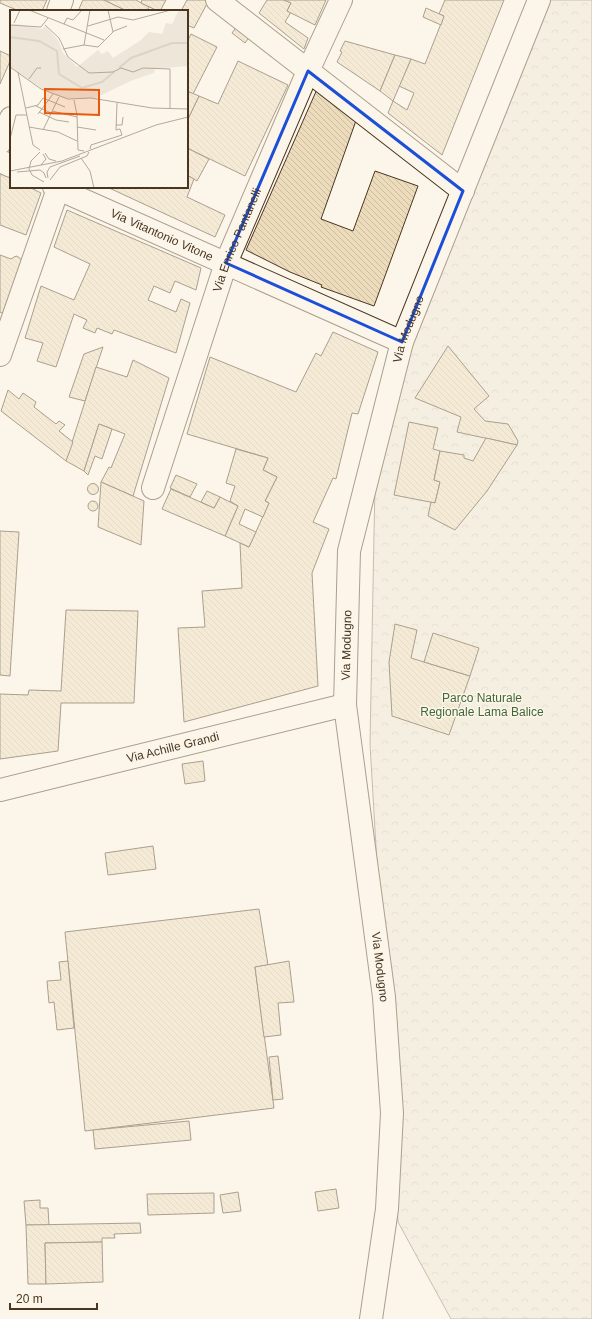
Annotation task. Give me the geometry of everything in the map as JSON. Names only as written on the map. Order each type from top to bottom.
[{"type":"street","points":[[58,10],[62,0]]},
{"type":"street","points":[[217,0],[463,191]]},
{"type":"street","name":"Via Enrico Pantanelli","points":[[153,488],[226,263],[308,71],[342,0]]},
{"type":"street","name":"Via Modugno","points":[[371,1319],[387,1210],[392,1114],[384,997],[345,705],[349,551],[402,342],[539,0]]},
{"type":"street","points":[[0,143],[10,120]]},
{"type":"street","points":[[0,161],[10,166]]},
{"type":"street","points":[[0,355],[56,188]]},
{"type":"street","name":"Via Vitantonio Vitone","points":[[56,188],[402,342]]},
{"type":"street","name":"Via Achille Grandi","points":[[0,790],[345,705]]},
{"type":"highlighted area","points":[[308,71],[463,191],[402,342],[226,263]]},
{"type":"green space","name":"Parco Naturale Regionale Lama Balice","points":[[546,0],[592,0],[592,1319],[451,1319],[398,1222],[370,744],[376,431]]},
{"type":"building","points":[[0,0],[47,0],[42,10],[17,10],[0,3]]},
{"type":"building","points":[[83,0],[104,0],[125,10],[78,10]]},
{"type":"building","points":[[104,0],[136,0],[149,7],[148,10],[125,10]]},
{"type":"building","points":[[142,0],[166,0],[161,10],[156,10],[141,3]]},
{"type":"building","points":[[187,0],[205,0],[208,2],[194,28],[188,25],[188,10],[182,10]]},
{"type":"building","points":[[267,0],[284,0],[291,3],[287,11],[291,12],[285,22],[308,38],[304,49],[259,13]]},
{"type":"building","points":[[284,0],[326,0],[315,25],[287,11],[291,3]]},
{"type":"building","points":[[445,0],[504,0],[442,155],[388,113],[393,101],[407,110],[414,93],[399,86],[411,59],[425,64],[444,16],[439,14]]},
{"type":"building","points":[[426,8],[444,16],[441,25],[423,17]]},
{"type":"building","points":[[237,26],[251,35],[245,43],[232,33]]},
{"type":"building","points":[[191,34],[217,47],[193,94],[188,92],[188,40]]},
{"type":"building","points":[[345,41],[395,55],[380,91],[337,62]]},
{"type":"building","points":[[0,51],[10,56],[10,61],[0,84]]},
{"type":"building","points":[[395,55],[411,59],[393,101],[380,91]]},
{"type":"building","points":[[238,61],[288,85],[245,176],[189,149],[188,152],[188,119],[199,96],[218,104]]},
{"type":"building","points":[[318,87],[358,115],[321,219],[353,231],[375,171],[418,186],[374,306],[321,287],[322,285],[290,272],[246,250]]},
{"type":"building","points":[[188,91],[199,96],[188,119]]},
{"type":"building","points":[[189,149],[209,159],[197,181],[188,176]]},
{"type":"building","points":[[0,173],[10,178],[10,188],[31,188],[41,193],[26,235],[0,225]]},
{"type":"building","points":[[188,176],[194,179],[187,197],[225,215],[215,237],[109,188],[188,188]]},
{"type":"building","points":[[67,210],[201,268],[196,290],[175,281],[170,293],[154,286],[148,300],[176,312],[181,299],[190,303],[176,353],[114,330],[112,334],[97,328],[95,333],[83,328],[87,320],[74,314],[56,367],[37,361],[43,343],[25,338],[41,286],[74,300],[90,264],[54,247]]},
{"type":"building","points":[[0,255],[11,259],[17,256],[22,260],[4,314],[0,312]]},
{"type":"building","points":[[333,332],[378,352],[358,414],[352,413],[336,479],[333,478],[313,522],[329,529],[312,573],[318,686],[184,722],[178,628],[205,627],[202,591],[242,588],[240,543],[249,547],[269,503],[265,501],[277,477],[263,470],[268,458],[187,434],[210,357],[296,392],[316,353],[321,356]]},
{"type":"building","points":[[448,346],[489,396],[474,409],[485,421],[508,424],[518,441],[517,445],[457,432],[461,417],[415,398]]},
{"type":"building","points":[[103,347],[85,401],[69,397],[84,354]]},
{"type":"building","points":[[133,360],[169,378],[133,496],[101,482],[109,467],[111,468],[125,434],[99,424],[84,471],[66,461],[96,367],[127,377]]},
{"type":"building","points":[[8,390],[19,399],[23,393],[36,402],[34,407],[56,424],[59,421],[65,425],[59,431],[73,442],[66,461],[1,411]]},
{"type":"building","points":[[409,422],[438,428],[433,449],[440,451],[434,480],[440,482],[435,503],[394,495]]},
{"type":"building","points":[[99,424],[112,429],[102,459],[95,456],[88,475],[84,471]]},
{"type":"building","points":[[486,438],[517,445],[487,491],[455,530],[428,516],[431,502],[435,503],[440,482],[434,480],[440,451],[464,455],[464,458],[473,461]]},
{"type":"building","points":[[236,449],[268,458],[263,470],[277,477],[265,501],[269,503],[263,517],[245,509],[239,524],[256,532],[249,547],[225,536],[238,506],[230,501],[235,486],[226,483]]},
{"type":"building","points":[[176,475],[197,484],[190,497],[170,488]]},
{"type":"building","points":[[101,482],[144,501],[141,545],[98,527]]},
{"type":"building","points":[[93,483],[97,485],[99,489],[97,493],[93,495],[89,493],[87,489],[89,485]]},
{"type":"building","points":[[171,489],[214,508],[220,497],[238,506],[225,536],[162,509]]},
{"type":"building","points":[[207,491],[220,497],[214,508],[201,502]]},
{"type":"building","points":[[91,501],[95,501],[97,502],[97,510],[91,511],[88,508],[88,504]]},
{"type":"building","points":[[0,531],[19,532],[10,676],[0,675]]},
{"type":"building","points":[[66,610],[138,611],[134,703],[61,703],[58,751],[0,759],[0,694],[28,695],[29,690],[61,691]]},
{"type":"building","points":[[395,624],[417,630],[411,658],[470,676],[449,735],[392,716],[389,662]]},
{"type":"building","points":[[433,633],[479,648],[470,676],[424,662]]},
{"type":"building","points":[[203,761],[205,781],[185,784],[182,764]]},
{"type":"building","points":[[153,846],[156,869],[108,875],[105,853]]},
{"type":"building","points":[[259,909],[268,965],[255,967],[274,1108],[85,1131],[65,932]]},
{"type":"building","points":[[68,961],[74,1028],[57,1030],[54,1002],[49,1003],[47,981],[61,980],[59,962]]},
{"type":"building","points":[[289,961],[294,1002],[278,1003],[281,1035],[264,1037],[255,967]]},
{"type":"building","points":[[278,1056],[283,1099],[273,1100],[269,1057]]},
{"type":"building","points":[[189,1121],[191,1140],[95,1149],[93,1130]]},
{"type":"building","points":[[336,1189],[339,1208],[318,1211],[315,1192]]},
{"type":"building","points":[[238,1192],[241,1211],[223,1213],[220,1195]]},
{"type":"building","points":[[214,1193],[214,1213],[148,1215],[147,1194]]},
{"type":"building","points":[[40,1200],[40,1208],[48,1208],[49,1225],[26,1225],[24,1201]]},
{"type":"building","points":[[140,1223],[141,1233],[114,1234],[115,1238],[102,1238],[102,1242],[45,1243],[46,1284],[28,1284],[26,1225]]},
{"type":"building","points":[[102,1242],[103,1282],[46,1284],[45,1243]]}]
